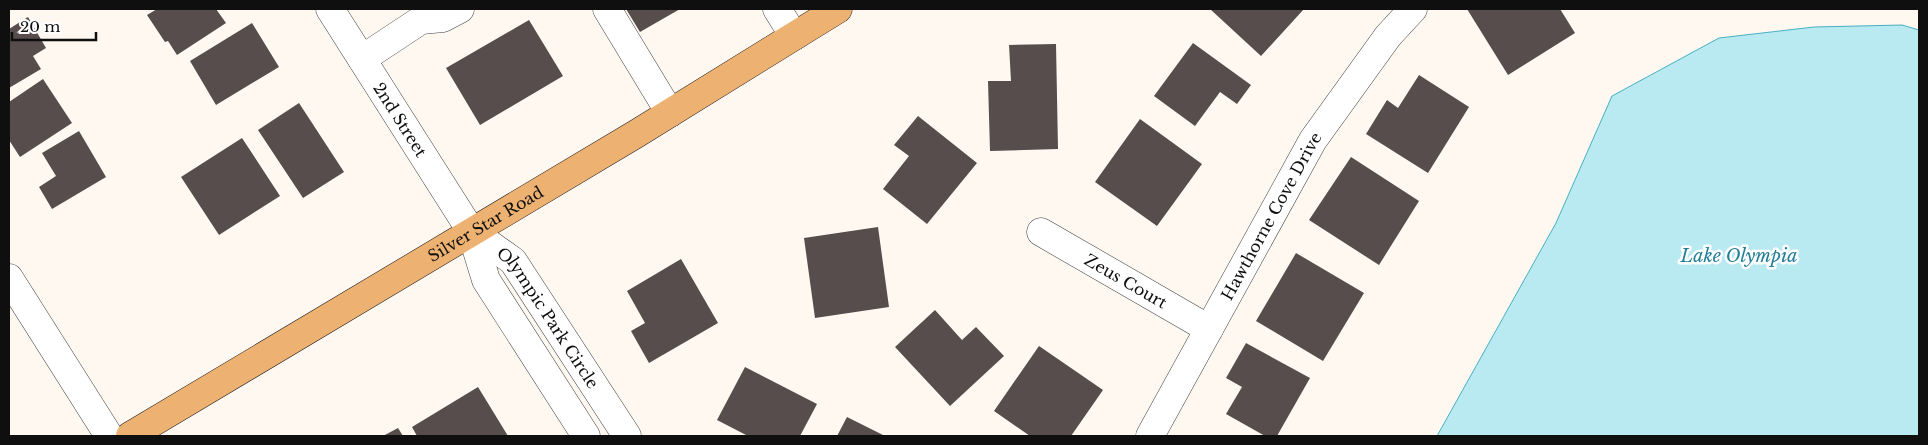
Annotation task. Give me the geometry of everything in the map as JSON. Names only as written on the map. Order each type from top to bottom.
[{"type":"main road","name":"Silver Star Road","points":[[130,436],[670,113],[838,9]]},
{"type":"street","name":"2nd Street","points":[[330,9],[471,231]]},
{"type":"street","points":[[362,59],[421,20],[443,18],[460,9]]},
{"type":"street","points":[[607,9],[670,113]]},
{"type":"street","points":[[777,9],[794,36]]},
{"type":"street","name":"Hawthorne Cove Drive","points":[[1150,436],[1313,140],[1388,36],[1413,9]]},
{"type":"street","name":"Olympic Park Circle","points":[[471,231],[486,280],[586,436]]},
{"type":"street","name":"Olympic Park Circle","points":[[471,231],[513,261],[627,436]]},
{"type":"street","name":"Zeus Court","points":[[1041,232],[1209,329]]},
{"type":"street","points":[[9,278],[109,436]]},
{"type":"water","name":"Lake Olympia","points":[[1902,25],[1919,30],[1919,436],[1437,436],[1556,223],[1612,96],[1719,38],[1814,27]]},
{"type":"building","points":[[157,9],[216,9],[226,23],[177,55],[168,41],[165,42],[147,15]]},
{"type":"building","points":[[626,9],[680,9],[640,32]]},
{"type":"building","points":[[1210,9],[1304,9],[1261,56]]},
{"type":"building","points":[[1467,9],[1560,9],[1575,33],[1508,75]]},
{"type":"building","points":[[28,17],[46,48],[33,56],[41,69],[9,88],[9,29]]},
{"type":"building","points":[[529,20],[563,76],[480,125],[446,68]]},
{"type":"building","points":[[252,23],[279,67],[216,105],[190,61]]},
{"type":"building","points":[[1193,43],[1251,85],[1237,104],[1220,92],[1195,126],[1154,96]]},
{"type":"building","points":[[1056,44],[1058,149],[990,151],[988,81],[1011,81],[1009,45]]},
{"type":"building","points":[[1419,75],[1469,107],[1428,173],[1366,134],[1387,100],[1398,108]]},
{"type":"building","points":[[43,79],[72,123],[20,157],[9,140],[9,102]]},
{"type":"building","points":[[299,103],[344,172],[303,198],[258,130]]},
{"type":"building","points":[[918,116],[977,163],[927,224],[883,189],[909,156],[894,145]]},
{"type":"building","points":[[1140,119],[1202,164],[1157,226],[1095,182]]},
{"type":"building","points":[[79,131],[106,177],[52,209],[39,187],[56,176],[42,153]]},
{"type":"building","points":[[242,138],[280,196],[219,235],[181,177]]},
{"type":"building","points":[[1351,157],[1419,201],[1379,265],[1309,220]]},
{"type":"building","points":[[878,227],[889,307],[815,318],[804,238]]},
{"type":"building","points":[[1296,253],[1364,293],[1323,361],[1256,321]]},
{"type":"building","points":[[681,259],[718,323],[649,363],[631,331],[645,323],[627,291]]},
{"type":"building","points":[[935,310],[962,340],[976,327],[1004,356],[950,406],[895,347]]},
{"type":"building","points":[[1246,343],[1310,378],[1277,436],[1265,436],[1226,414],[1242,387],[1226,378]]},
{"type":"building","points":[[1039,346],[1103,390],[1071,436],[1030,436],[994,411]]},
{"type":"building","points":[[745,367],[817,404],[800,436],[748,436],[717,420]]},
{"type":"building","points":[[478,387],[508,436],[417,436],[412,427]]},
{"type":"building","points":[[847,417],[885,436],[837,436]]},
{"type":"building","points":[[398,428],[403,436],[383,436]]}]
